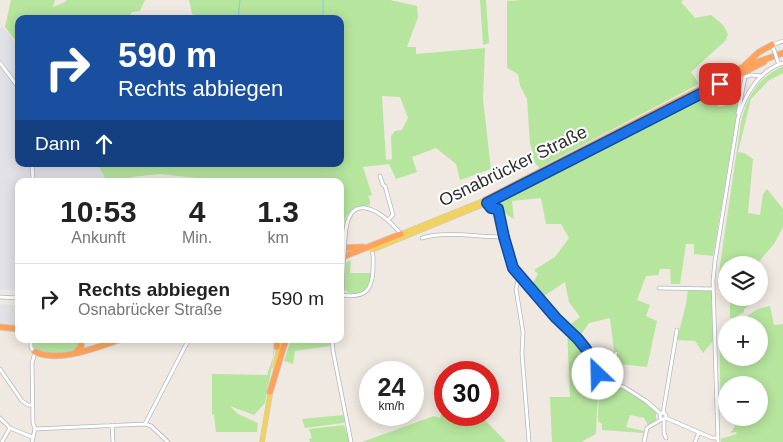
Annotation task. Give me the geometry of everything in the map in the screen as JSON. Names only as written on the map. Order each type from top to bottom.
[{"type":"highway","points":[[743,67],[759,52],[773,48]]},
{"type":"highway","points":[[697,94],[743,67],[783,54]]},
{"type":"highway","points":[[697,94],[783,54]]},
{"type":"highway","points":[[736,76],[746,77]]},
{"type":"highway","name":"Osnabrücker Straße","points":[[486,201],[697,94]]},
{"type":"highway","name":"Osnabrücker Straße","points":[[344,258],[401,234]]},
{"type":"highway","points":[[344,248],[359,248],[380,243]]},
{"type":"highway","name":"Osnabrücker Straße","points":[[344,259],[372,250]]},
{"type":"highway","points":[[0,328],[15,330]]},
{"type":"highway","points":[[74,354],[81,347],[80,343]]},
{"type":"highway","points":[[34,352],[42,354],[74,354],[109,343]]},
{"type":"highway","points":[[277,347],[278,343]]},
{"type":"highway","points":[[270,392],[285,343]]},
{"type":"main road","name":"Osnabrücker Straße","points":[[401,234],[486,201]]},
{"type":"main road","name":"Osnabrücker Straße","points":[[372,250],[486,201]]},
{"type":"main road","points":[[270,392],[278,343]]},
{"type":"main road","points":[[262,442],[277,347]]},
{"type":"street","points":[[644,442],[647,428],[664,419],[718,440],[713,289],[715,261],[738,120],[747,94],[762,76],[780,63],[773,48],[783,41]]},
{"type":"street","points":[[0,63],[15,83]]},
{"type":"street","points":[[738,120],[737,116],[746,77],[751,75],[762,76]]},
{"type":"street","points":[[380,176],[385,186],[393,215],[388,220]]},
{"type":"street","points":[[376,186],[383,185]]},
{"type":"street","points":[[486,201],[491,208],[498,209],[513,268],[556,318],[586,349],[602,381],[624,387],[662,413]]},
{"type":"street","points":[[344,239],[347,218],[352,212],[366,208],[373,209],[388,220],[401,234]]},
{"type":"street","points":[[422,238],[428,236],[504,237]]},
{"type":"street","points":[[344,295],[360,295],[370,287],[373,272],[372,250]]},
{"type":"street","points":[[521,277],[516,289],[523,332],[522,354],[529,442]]},
{"type":"street","points":[[659,288],[713,289]]},
{"type":"street","points":[[0,297],[15,298]]},
{"type":"street","points":[[666,438],[662,413],[677,330]]},
{"type":"street","points":[[31,343],[31,348],[34,352],[32,405],[35,429],[32,442]]},
{"type":"street","points":[[145,424],[186,343]]},
{"type":"street","points":[[332,343],[334,360],[351,442]]},
{"type":"street","points":[[613,384],[615,379],[614,363],[616,353]]},
{"type":"street","points":[[32,371],[35,359],[42,354]]},
{"type":"street","points":[[0,369],[1,374],[22,401],[32,405]]},
{"type":"street","points":[[0,418],[10,428],[32,437]]},
{"type":"street","points":[[35,429],[145,424],[151,426],[168,442]]},
{"type":"street","points":[[112,425],[114,442]]},
{"type":"street","points":[[2,442],[10,428]]},
{"type":"street","points":[[695,442],[699,432]]},
{"type":"shaded area","points":[[2,26],[15,42],[15,167],[98,167],[105,178],[15,178],[15,289],[0,290],[0,28]]},
{"type":"shaded area","points":[[0,304],[12,305],[15,308],[15,325],[0,323]]},
{"type":"green space","points":[[11,0],[55,0],[53,7],[67,1],[65,0],[145,0],[140,11],[132,12],[131,15],[15,15],[15,40],[5,27]]},
{"type":"green space","points":[[189,0],[390,0],[417,6],[418,17],[407,47],[416,47],[416,54],[485,48],[483,99],[491,169],[460,180],[456,164],[436,148],[412,157],[417,172],[396,179],[389,164],[363,167],[372,195],[368,196],[370,205],[351,211],[345,218],[344,224],[344,178],[196,178],[160,174],[131,178],[105,178],[99,167],[344,167],[344,15],[192,14]],"holes":[[[382,96],[400,97],[408,118],[402,130],[395,131],[391,136],[392,159],[386,160]]]},
{"type":"green space","points":[[480,0],[486,0],[489,43],[483,45]]},
{"type":"green space","points":[[683,0],[681,2],[695,18],[711,15],[723,25],[728,34],[726,40],[691,72],[699,84],[539,168],[535,163],[530,143],[527,99],[520,86],[518,74],[507,68],[507,1]]},
{"type":"green space","points":[[783,66],[783,73],[768,81],[751,99],[738,152],[744,153],[753,159],[748,213],[760,215],[763,194],[767,189],[783,209],[783,227],[774,244],[764,256],[721,256],[741,122],[747,104],[755,89],[766,76]]},
{"type":"green space","points":[[711,93],[719,107],[739,101],[713,256],[694,254],[694,244],[686,244],[680,284],[671,284],[670,269],[660,269],[658,275],[646,276],[637,300],[650,305],[646,316],[657,321],[647,367],[619,364],[618,384],[615,382],[615,362],[619,352],[614,350],[610,318],[589,323],[578,339],[595,364],[600,381],[596,434],[581,442],[552,442],[550,397],[570,397],[567,327],[580,317],[569,302],[565,282],[541,298],[531,286],[538,274],[534,270],[555,257],[569,238],[561,224],[546,224],[541,198],[512,201],[514,219],[500,210],[499,207],[490,206],[490,203]]},
{"type":"green space","points":[[351,260],[350,273],[371,273],[368,286],[359,293],[349,293],[344,289],[346,263]]},
{"type":"green space","points":[[688,289],[710,290],[712,292],[713,341],[703,353],[695,341],[677,340]]},
{"type":"green space","points":[[730,306],[749,306],[737,316],[730,316]]},
{"type":"green space","points":[[770,306],[774,325],[783,324],[783,442],[721,442],[721,439],[737,434],[736,432],[731,433],[735,426],[768,426],[768,376],[720,376],[720,366],[768,366],[768,316],[747,316],[758,309]]},
{"type":"green space","points":[[33,343],[79,343],[78,350],[68,353],[35,350]]},
{"type":"green space","points":[[274,343],[275,343],[265,403],[254,415],[230,406],[238,414],[258,423],[257,432],[216,432],[214,414],[212,415],[212,374],[267,375],[273,357]]},
{"type":"green space","points":[[290,343],[330,343],[330,346],[295,351],[293,364],[284,361]]},
{"type":"green space","points":[[605,384],[626,390],[645,402],[656,411],[656,421],[648,425],[644,418],[630,415],[626,427],[644,431],[644,433],[602,430],[602,424],[598,421],[598,406]]},
{"type":"green space","points":[[343,415],[345,422],[343,423],[305,428],[302,419]]},
{"type":"green space","points":[[434,416],[434,426],[491,426],[506,442],[362,442],[406,426],[424,426],[424,420]]},
{"type":"green space","points":[[344,425],[350,442],[310,442],[309,439],[312,438],[309,429]]},
{"type":"waterway","points":[[238,15],[240,0]]},
{"type":"waterway","points":[[323,0],[323,15]]},
{"type":"route","points":[[598,374],[595,364],[578,339],[556,318],[513,268],[498,208],[491,208],[487,203],[720,84]]}]
